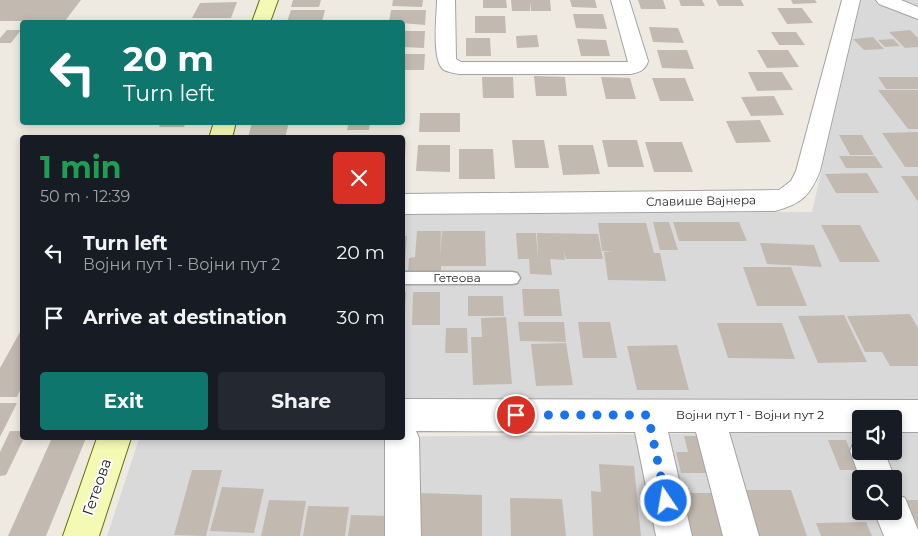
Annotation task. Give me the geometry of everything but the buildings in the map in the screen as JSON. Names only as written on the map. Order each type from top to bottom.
[{"type":"main road","points":[[262,20],[269,0]]},
{"type":"main road","name":"Гетеова","points":[[81,536],[113,440]]},
{"type":"street","points":[[446,0],[446,59],[450,66],[459,68],[631,68],[637,65],[638,61],[620,0]]},
{"type":"street","name":"Славише Вајнера","points":[[405,204],[775,201],[792,196],[799,191],[808,171],[851,0]]},
{"type":"street","points":[[885,0],[918,13]]},
{"type":"street","name":"Војни пут 1 - Војни пут 2","points":[[405,415],[708,415],[852,427]]},
{"type":"street","points":[[648,415],[674,536]]},
{"type":"street","points":[[708,415],[741,536]]},
{"type":"street","name":"Војни пут 1 - Војни пут 2","points":[[902,419],[918,416]]},
{"type":"street","points":[[402,440],[403,536]]},
{"type":"street","points":[[896,520],[902,536]]},
{"type":"lane","name":"Гетеова","points":[[405,278],[512,278]]},
{"type":"shaded area","points":[[861,0],[918,0],[918,409],[405,410],[405,215],[812,212]]},
{"type":"shaded area","points":[[902,431],[918,431],[918,536],[107,536],[139,440],[405,440],[405,436],[852,432],[852,460],[902,460]]},
{"type":"route","points":[[516,415],[648,415],[666,501]]}]
